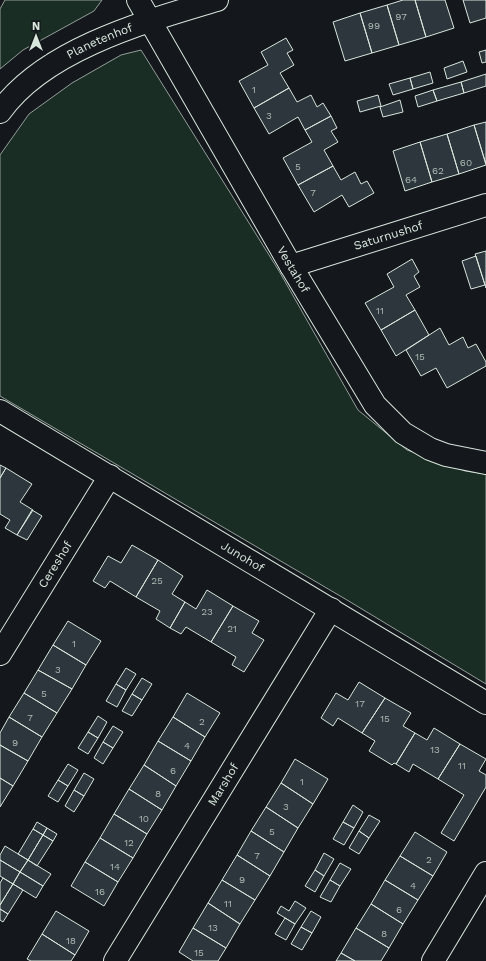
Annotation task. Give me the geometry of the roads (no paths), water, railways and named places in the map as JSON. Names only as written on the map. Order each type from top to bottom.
[{"type":"street","name":"Vestahof","points":[[138,0],[291,266],[375,405],[392,424],[403,433],[436,451],[446,456],[486,463]]},
{"type":"street","name":"Planetenhof","points":[[0,112],[23,87],[64,57],[94,42],[150,20],[217,0]]},
{"type":"street","name":"Saturnushof","points":[[291,266],[486,205]]},
{"type":"street","name":"Junohof","points":[[0,411],[486,703]]},
{"type":"street","name":"Cereshof","points":[[0,654],[110,476]]},
{"type":"street","name":"Marshof","points":[[115,961],[331,609]]},
{"type":"street","points":[[433,961],[486,873]]}]
